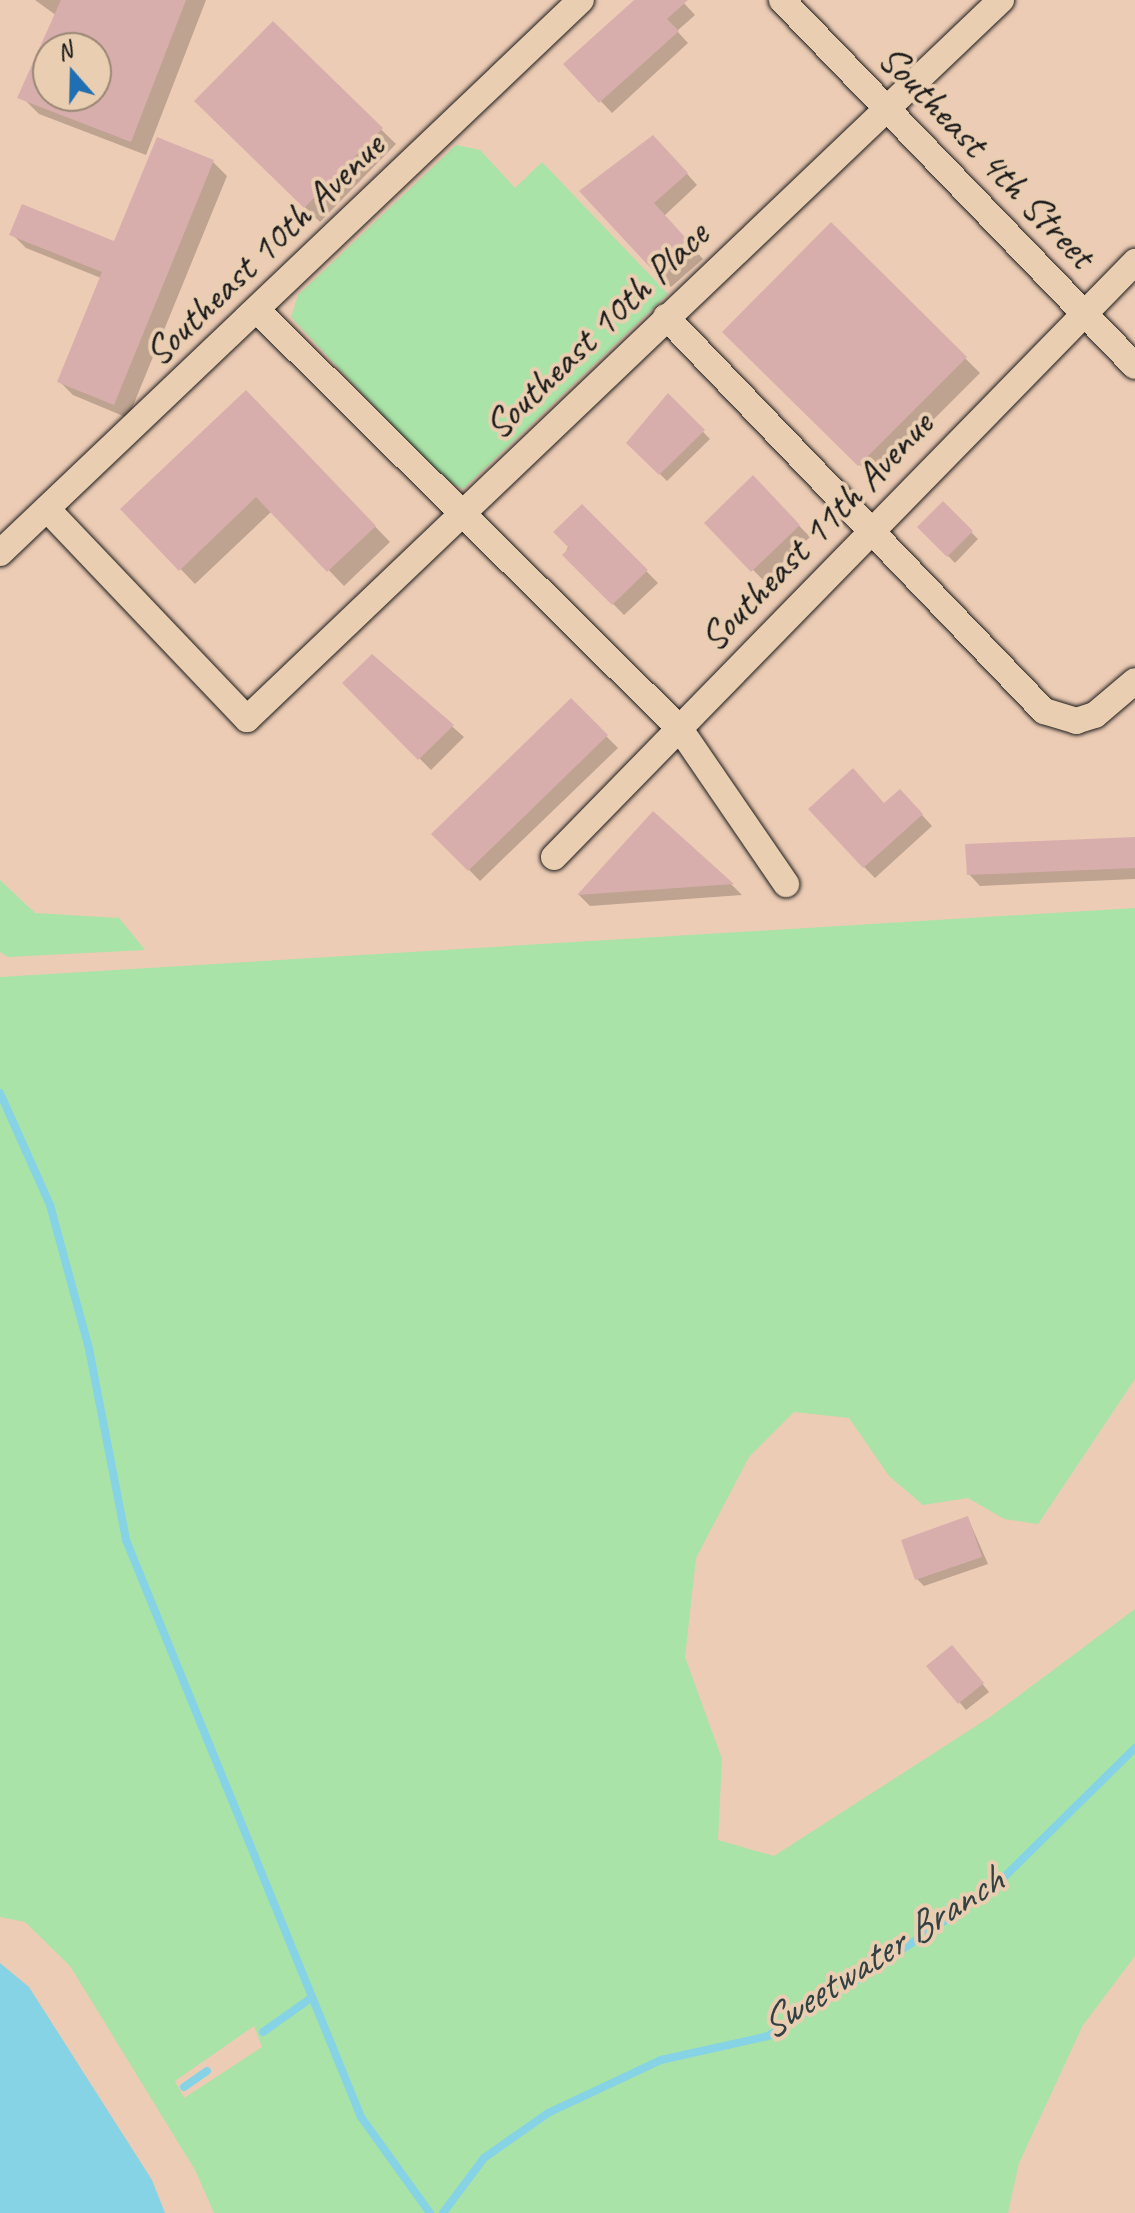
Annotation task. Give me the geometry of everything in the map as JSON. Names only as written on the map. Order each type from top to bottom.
[{"type":"street","name":"Southeast 10th Avenue","points":[[0,553],[258,311],[581,0]]},
{"type":"street","name":"Southeast 4th Street","points":[[782,0],[1135,366]]},
{"type":"street","name":"Southeast 10th Place","points":[[47,509],[247,719],[1001,0]]},
{"type":"street","name":"Southeast 11th Avenue","points":[[554,857],[1135,262]]},
{"type":"street","points":[[258,311],[461,516],[679,729],[786,884]]},
{"type":"street","points":[[666,317],[1044,711],[1076,721],[1095,715],[1135,681]]},
{"type":"green space","points":[[456,145],[480,150],[515,188],[542,162],[668,294],[463,489],[441,478],[291,317],[298,295]]},
{"type":"green space","points":[[0,880],[35,913],[119,918],[145,950],[8,957],[0,952]]},
{"type":"green space","points":[[1135,908],[1135,1379],[1038,1524],[1004,1519],[968,1498],[923,1505],[889,1476],[849,1418],[794,1412],[749,1457],[696,1558],[685,1657],[722,1759],[718,1840],[774,1856],[990,1717],[1135,1609],[1135,1956],[1083,2025],[1019,2163],[1008,2213],[214,2213],[195,2170],[70,1966],[25,1922],[0,1917],[0,977]],"holes":[[[254,2026],[262,2047],[184,2098],[175,2081]]]},
{"type":"water","points":[[0,1963],[29,1987],[152,2180],[165,2213],[0,2213]]},
{"type":"building","points":[[61,0],[186,0],[131,142],[53,112],[112,112],[112,32],[47,32]]},
{"type":"building","points":[[634,0],[688,0],[667,19],[679,31],[599,103],[563,64]]},
{"type":"building","points":[[273,21],[383,128],[304,208],[194,101]]},
{"type":"building","points":[[32,65],[32,104],[17,98]]},
{"type":"building","points":[[653,135],[688,173],[654,203],[693,246],[659,277],[579,191]]},
{"type":"building","points":[[157,137],[214,160],[114,405],[57,382],[102,272],[9,235],[22,204],[114,241]]},
{"type":"building","points":[[831,222],[967,357],[858,466],[722,332]]},
{"type":"building","points":[[246,390],[376,526],[327,572],[256,497],[179,571],[120,509]]},
{"type":"building","points":[[668,393],[705,430],[659,475],[626,443]]},
{"type":"building","points":[[753,475],[800,525],[751,572],[704,523]]},
{"type":"building","points":[[943,501],[973,531],[947,557],[917,527]]},
{"type":"building","points":[[582,504],[648,570],[612,605],[562,555],[569,548],[553,532]]},
{"type":"building","points":[[372,654],[454,725],[418,760],[342,683]]},
{"type":"building","points":[[571,698],[608,735],[468,871],[431,834]]},
{"type":"building","points":[[853,768],[884,803],[900,789],[923,814],[863,868],[808,809]]},
{"type":"building","points":[[653,811],[734,884],[577,895]]},
{"type":"building","points":[[1135,837],[1135,868],[967,875],[965,844]]},
{"type":"building","points":[[968,1516],[982,1557],[915,1580],[901,1540]]},
{"type":"building","points":[[952,1645],[984,1683],[958,1704],[926,1666]]},
{"type":"waterway","points":[[0,1093],[50,1205],[89,1349],[126,1540],[361,2117],[430,2213]]},
{"type":"waterway","name":"Sweetwater Branch","points":[[443,2213],[484,2158],[548,2113],[661,2060],[768,2036],[863,1976],[993,1888],[1135,1748]]},
{"type":"waterway","points":[[263,2032],[311,1998]]},
{"type":"waterway","points":[[184,2087],[207,2071]]}]
